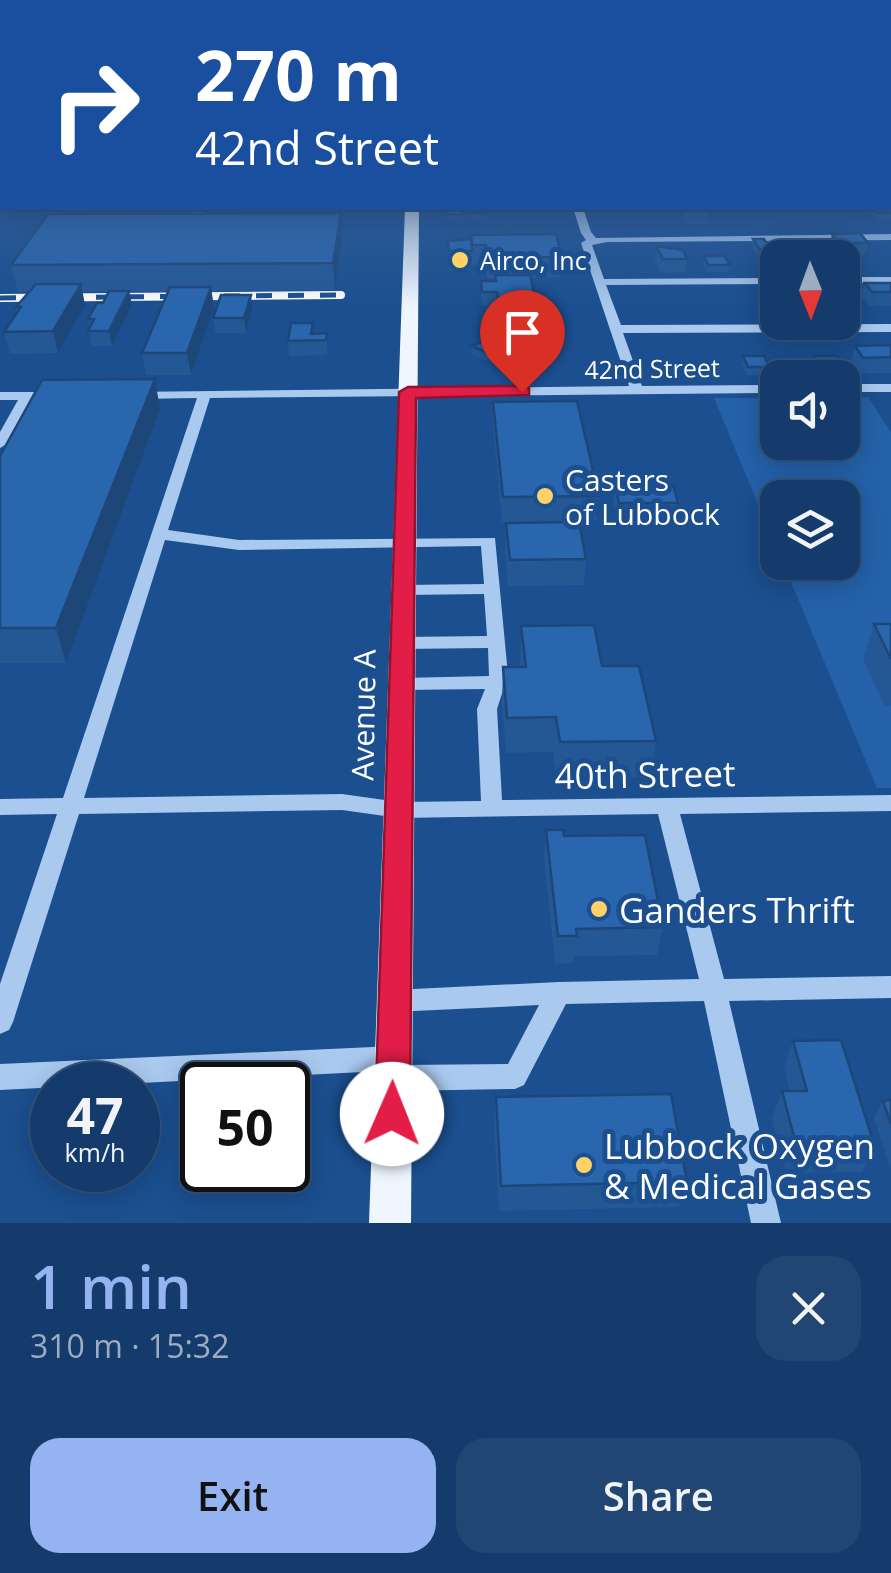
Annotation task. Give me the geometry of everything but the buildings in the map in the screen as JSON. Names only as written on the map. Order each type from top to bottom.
[{"type":"main road","name":"Avenue A","points":[[390,1223],[412,210]]},
{"type":"street","points":[[192,222],[201,210]]},
{"type":"street","points":[[579,210],[586,233],[594,242]]},
{"type":"street","points":[[174,222],[209,221]]},
{"type":"street","points":[[637,390],[586,243],[891,238]]},
{"type":"street","points":[[599,282],[760,280]]},
{"type":"street","points":[[860,280],[891,280]]},
{"type":"street","points":[[616,329],[891,328]]},
{"type":"street","points":[[860,388],[891,388]]},
{"type":"street","name":"42nd Street","points":[[126,395],[760,389]]},
{"type":"street","points":[[0,1022],[205,394]]},
{"type":"street","points":[[0,396],[66,396]]},
{"type":"street","points":[[0,444],[27,396]]},
{"type":"street","points":[[158,534],[239,545],[489,541],[496,642],[496,682],[487,710],[492,809]]},
{"type":"street","points":[[404,590],[492,588]]},
{"type":"street","points":[[402,643],[496,642]]},
{"type":"street","points":[[402,684],[496,682]]},
{"type":"street","name":"40th Street","points":[[0,807],[342,802],[399,810],[891,803]]},
{"type":"street","points":[[666,806],[714,989],[766,1223]]},
{"type":"street","points":[[392,1001],[559,993],[891,987]]},
{"type":"street","points":[[0,1077],[393,1068],[516,1076],[559,993]]},
{"type":"shaded area","points":[[860,397],[868,397],[891,432],[891,788],[877,788],[790,580],[860,580],[860,480],[760,480],[760,509],[714,398],[760,398],[760,460],[860,460]]},
{"type":"railway","points":[[0,298],[341,295]]},
{"type":"place","name":"Airco, Inc","points":[[460,260]]},
{"type":"place","name":"Casters of Lubbock","points":[[545,496]]},
{"type":"place","name":"Ganders Thrift","points":[[599,909]]},
{"type":"place","name":"Lubbock Oxygen & Medical Gases","points":[[584,1165]]},
{"type":"route","points":[[392,1114],[408,392],[522,392]]}]
